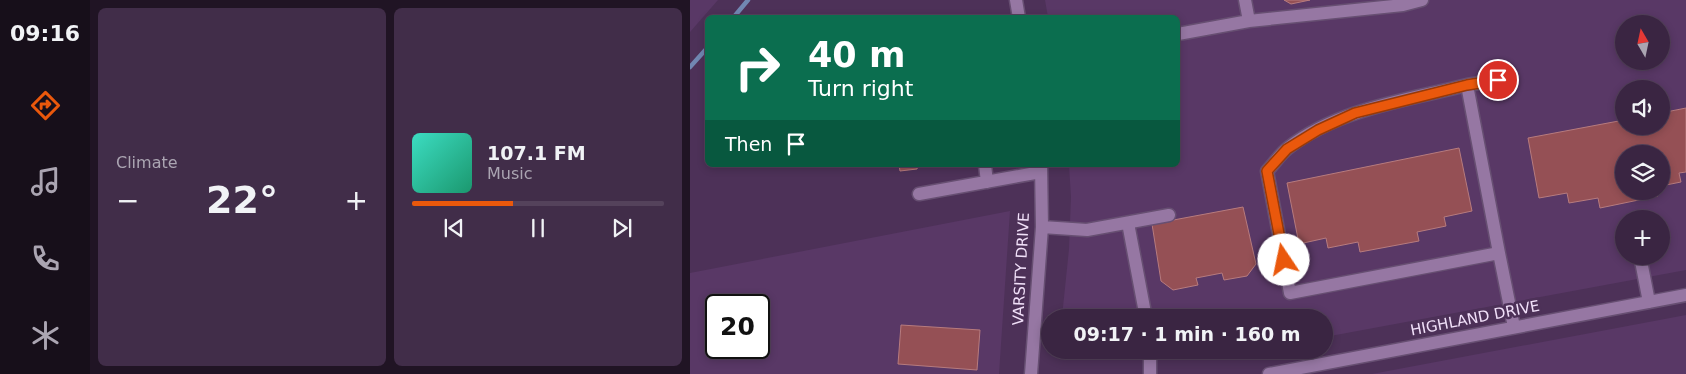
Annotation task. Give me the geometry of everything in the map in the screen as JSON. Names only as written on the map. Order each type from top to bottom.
[{"type":"street","points":[[1016,0],[1018,15]]},
{"type":"street","points":[[1246,0],[1249,21]]},
{"type":"street","points":[[1180,34],[1249,21],[1423,1]]},
{"type":"street","points":[[1499,253],[1290,293],[1267,171],[1287,149],[1318,130],[1355,113],[1467,85],[1498,80],[1500,91]]},
{"type":"street","points":[[1467,85],[1514,327]]},
{"type":"street","points":[[985,167],[987,182]]},
{"type":"street","points":[[919,194],[987,182],[1041,169]]},
{"type":"street","name":"VARSITY DRIVE","points":[[1031,374],[1042,227],[1041,169]]},
{"type":"street","points":[[1042,227],[1087,230],[1169,215]]},
{"type":"street","points":[[1128,222],[1144,309]]},
{"type":"street","points":[[1642,265],[1649,302]]},
{"type":"street","name":"HIGHLAND DRIVE","points":[[1270,374],[1686,295]]},
{"type":"street","points":[[1150,359],[1150,374]]},
{"type":"shaded area","points":[[690,0],[718,0],[690,32]]},
{"type":"shaded area","points":[[1045,0],[1686,0],[1686,270],[1333,336],[1333,309],[1063,309],[1069,249],[1071,197],[1069,167],[1180,167],[1180,15],[1048,15]]},
{"type":"shaded area","points":[[1010,211],[999,374],[690,374],[690,273]]},
{"type":"shaded area","points":[[1686,315],[1686,374],[1372,374]]},
{"type":"building","points":[[1284,0],[1310,0],[1291,4]]},
{"type":"building","points":[[1686,108],[1686,172],[1679,173],[1681,182],[1670,184],[1670,145],[1615,145],[1615,200],[1639,200],[1600,208],[1598,198],[1569,203],[1567,193],[1539,198],[1528,138],[1615,122],[1615,135],[1670,135],[1670,111]]},
{"type":"building","points":[[1459,148],[1472,211],[1444,217],[1446,226],[1417,232],[1419,241],[1360,252],[1358,242],[1328,248],[1326,238],[1299,244],[1287,183]]},
{"type":"building","points":[[899,167],[918,167],[917,169],[900,171]]},
{"type":"building","points":[[1243,207],[1256,264],[1247,276],[1224,280],[1222,273],[1196,278],[1198,285],[1173,290],[1161,281],[1152,224]]},
{"type":"building","points":[[901,325],[980,330],[977,370],[898,364]]},
{"type":"waterway","points":[[736,15],[748,0]]},
{"type":"waterway","points":[[690,67],[705,50]]},
{"type":"route","points":[[1284,260],[1267,171],[1287,149],[1318,130],[1355,113],[1467,85],[1498,80]]}]
